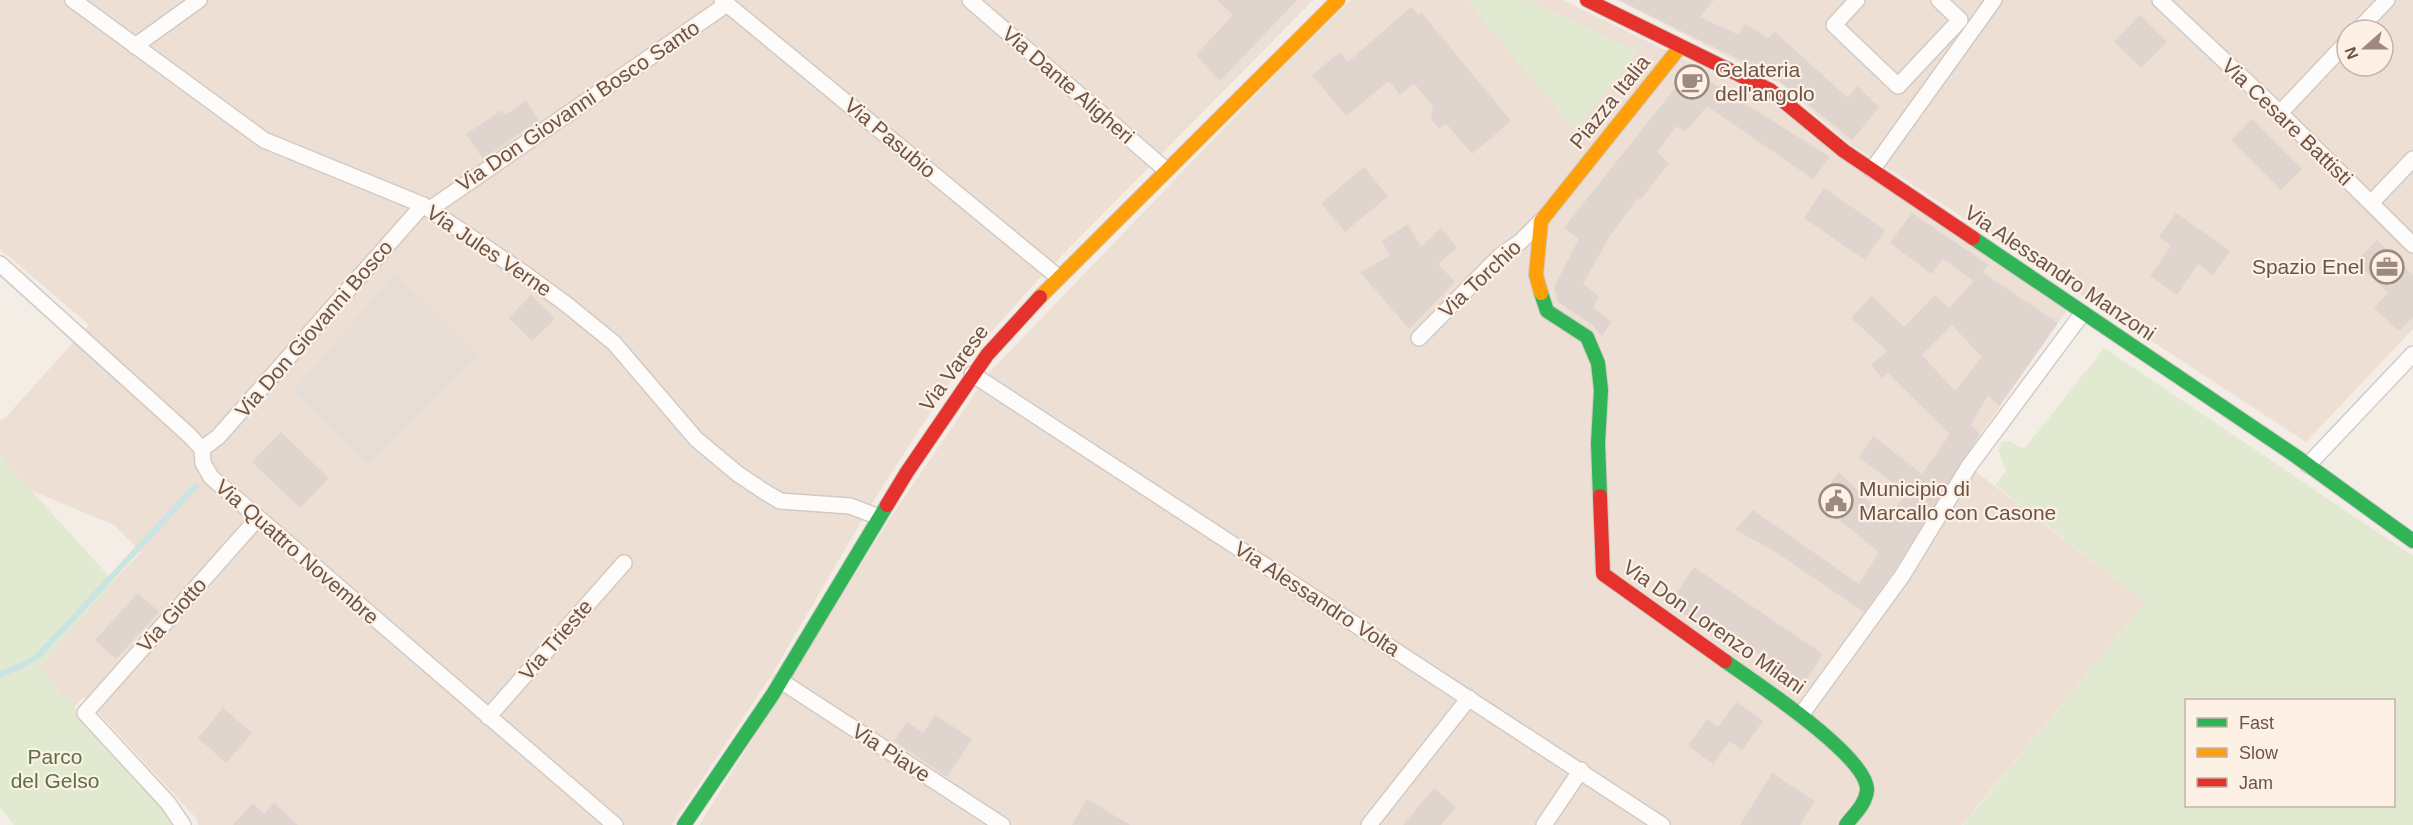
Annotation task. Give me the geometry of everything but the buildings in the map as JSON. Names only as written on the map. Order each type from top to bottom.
[{"type":"street","name":"Via Jules Verne","points":[[74,0],[264,140],[426,207],[558,298],[614,343],[696,440],[756,486],[780,501],[850,506],[879,517]]},
{"type":"street","points":[[135,46],[199,0]]},
{"type":"street","name":"Via Dante Aligheri","points":[[970,0],[1166,170]]},
{"type":"street","name":"Via Varese","points":[[684,825],[781,681],[879,517],[972,374],[987,355],[1058,277],[1338,0]]},
{"type":"street","name":"Piazza Italia","points":[[1541,221],[1680,47],[1587,0]]},
{"type":"street","points":[[1857,0],[1834,25],[1898,86],[1960,20],[1939,0]]},
{"type":"street","points":[[1872,170],[1994,0]]},
{"type":"street","name":"Via Cesare Battisti","points":[[2160,0],[2280,113],[2413,244]]},
{"type":"street","points":[[2370,18],[2387,0]]},
{"type":"street","name":"Via Don Giovanni Bosco Santo","points":[[426,207],[732,3]]},
{"type":"street","name":"Via Pasubio","points":[[732,3],[1058,277]]},
{"type":"street","name":"Via Alessandro Manzoni","points":[[1680,47],[1770,90],[1844,151],[2308,465],[2413,541]]},
{"type":"street","points":[[2280,113],[2335,55]]},
{"type":"street","points":[[2371,203],[2413,159]]},
{"type":"street","name":"Via Don Giovanni Bosco","points":[[202,449],[218,437],[426,207]]},
{"type":"street","name":"Via Don Lorenzo Milani","points":[[1541,221],[1536,275],[1547,311],[1587,337],[1598,363],[1601,390],[1598,444],[1603,574],[1801,715],[1854,762],[1863,775],[1867,788],[1864,802],[1846,825]]},
{"type":"street","name":"Via Torchio","points":[[1419,338],[1500,256],[1520,242],[1541,221]]},
{"type":"street","name":"Via Quattro Novembre","points":[[0,264],[189,435],[202,449],[203,463],[211,477],[615,825]]},
{"type":"street","points":[[1801,715],[1902,576],[1969,466],[2082,314]]},
{"type":"street","points":[[2308,465],[2413,354]]},
{"type":"street","name":"Via Alessandro Volta","points":[[972,374],[1662,825]]},
{"type":"street","name":"Via Giotto","points":[[183,825],[168,803],[86,713],[258,518]]},
{"type":"street","name":"Via Trieste","points":[[488,717],[624,562]]},
{"type":"street","name":"Via Piave","points":[[781,681],[1002,825]]},
{"type":"street","points":[[1369,825],[1469,698]]},
{"type":"street","points":[[1544,825],[1581,770]]},
{"type":"shaded area","points":[[0,0],[1313,0],[1037,281],[960,367],[874,500],[771,676],[672,825],[198,825],[197,819],[84,697],[70,711],[32,665],[141,552],[114,525],[6,480],[0,464],[0,420],[5,418],[89,325],[0,249]]},
{"type":"shaded area","points":[[1351,0],[1563,0],[1764,95],[2067,310],[1962,461],[2146,602],[1962,825],[699,825],[891,517],[988,374],[1277,73]]},
{"type":"shaded area","points":[[1617,0],[2413,0],[2413,329],[2306,442],[1849,143],[1780,84]]},
{"type":"shaded area","points":[[395,274],[479,354],[368,466],[293,391]]},
{"type":"green space","points":[[1467,0],[1527,0],[1638,51],[1574,130]]},
{"type":"green space","points":[[2104,348],[2413,556],[2413,825],[1963,825],[2146,602],[1995,485],[2006,471],[1998,450],[2002,442],[2010,441],[2025,448]]},
{"type":"green space","name":"Parco del Gelso","points":[[0,456],[114,582],[39,667],[175,825],[14,825],[0,807]]},
{"type":"waterway","points":[[0,674],[37,657],[196,486]]},
{"type":"traffic: fast","points":[[1973,238],[2297,457],[2413,541]]},
{"type":"traffic: fast","points":[[1541,293],[1547,311],[1587,337],[1598,363],[1601,390],[1598,443],[1600,496]]},
{"type":"traffic: fast","points":[[684,825],[773,694],[887,505]]},
{"type":"traffic: fast","points":[[1725,661],[1807,720],[1849,758],[1862,776],[1867,790],[1862,804],[1846,825]]},
{"type":"traffic: slow","points":[[1040,297],[1338,0]]},
{"type":"traffic: slow","points":[[1541,293],[1536,275],[1541,221],[1680,47]]},
{"type":"traffic: jam","points":[[1587,0],[1770,90],[1844,151],[1973,238]]},
{"type":"traffic: jam","points":[[887,505],[987,355],[1040,297]]},
{"type":"traffic: jam","points":[[1600,496],[1603,574],[1725,661]]},
{"type":"place","name":"Gelateria dell'angolo","points":[[1692,82]]},
{"type":"place","name":"Spazio Enel","points":[[2387,267]]},
{"type":"place","name":"Municipio di Marcallo con Casone","points":[[1836,501]]}]
